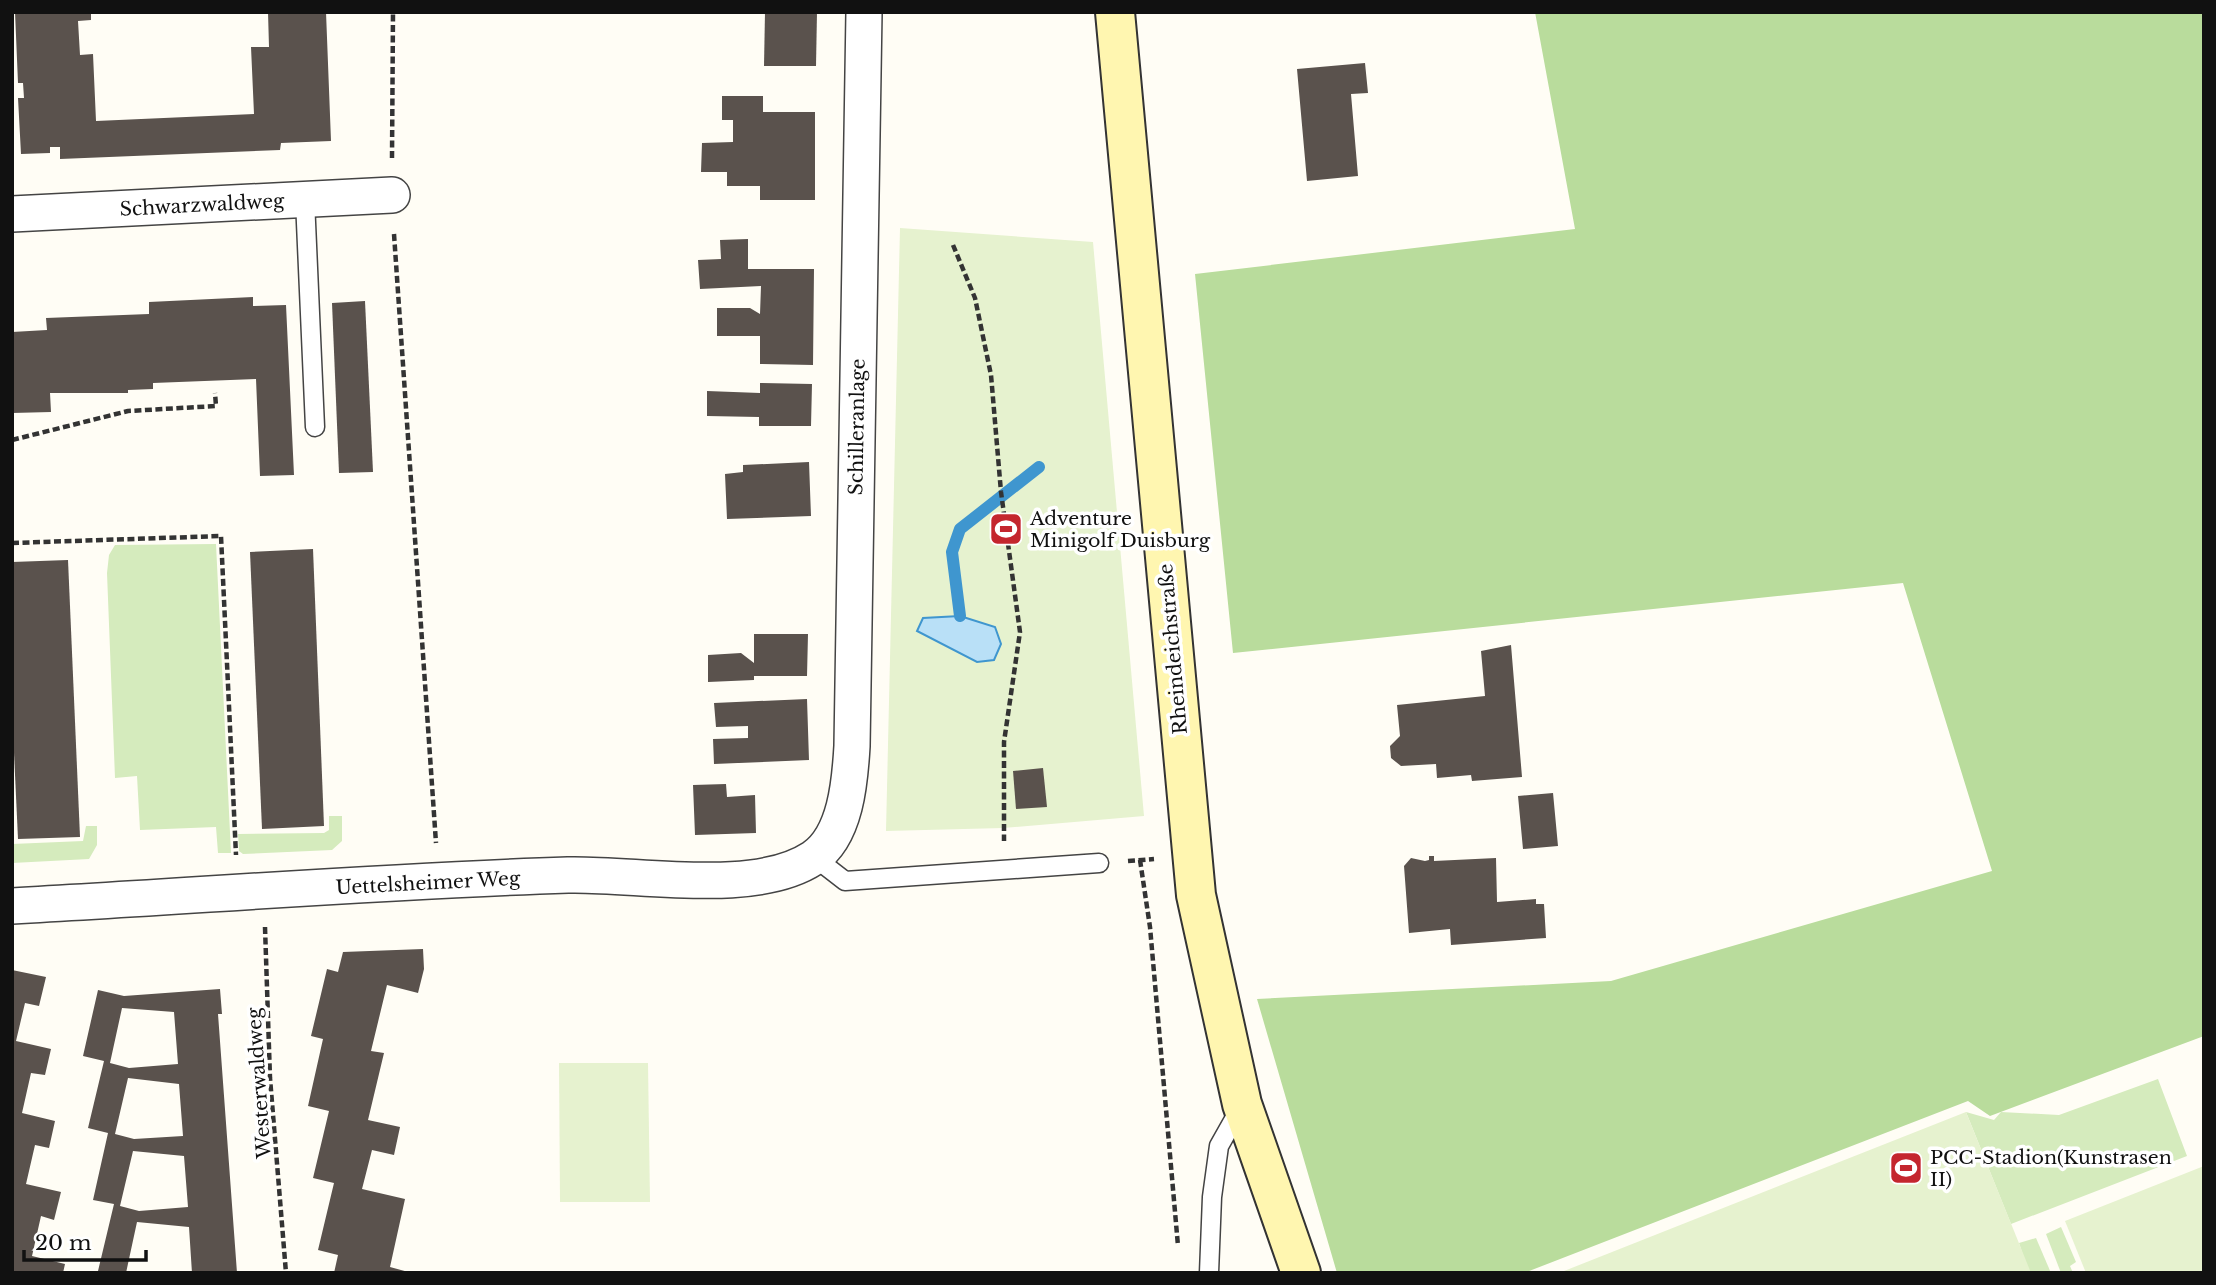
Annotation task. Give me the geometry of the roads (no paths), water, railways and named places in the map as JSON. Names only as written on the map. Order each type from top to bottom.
[{"type":"main road","name":"Rheindeichstraße","points":[[1115,12],[1196,895],[1242,1104],[1301,1273]]},
{"type":"street","name":"Schilleranlage","points":[[822,847],[849,796],[852,746],[864,12]]},
{"type":"street","name":"Schwarzwaldweg","points":[[12,214],[392,195]]},
{"type":"street","name":"Uettelsheimer Weg","points":[[12,906],[570,875],[733,881],[789,868],[822,847]]},
{"type":"lane","points":[[306,200],[315,426]]},
{"type":"lane","points":[[822,847],[845,881],[1099,863]]},
{"type":"lane","points":[[1209,1273],[1212,1197],[1219,1146],[1242,1104]]},
{"type":"water","points":[[960,616],[995,627],[1001,644],[994,660],[977,662],[917,631],[923,618]]},
{"type":"waterway","points":[[960,616],[952,552],[960,529],[1039,467]]},
{"type":"place","name":"Adventure Minigolf Duisburg","points":[[1006,529]]},
{"type":"place","name":"PCC-Stadion(Kunstrasen II)","points":[[1906,1168]]}]
